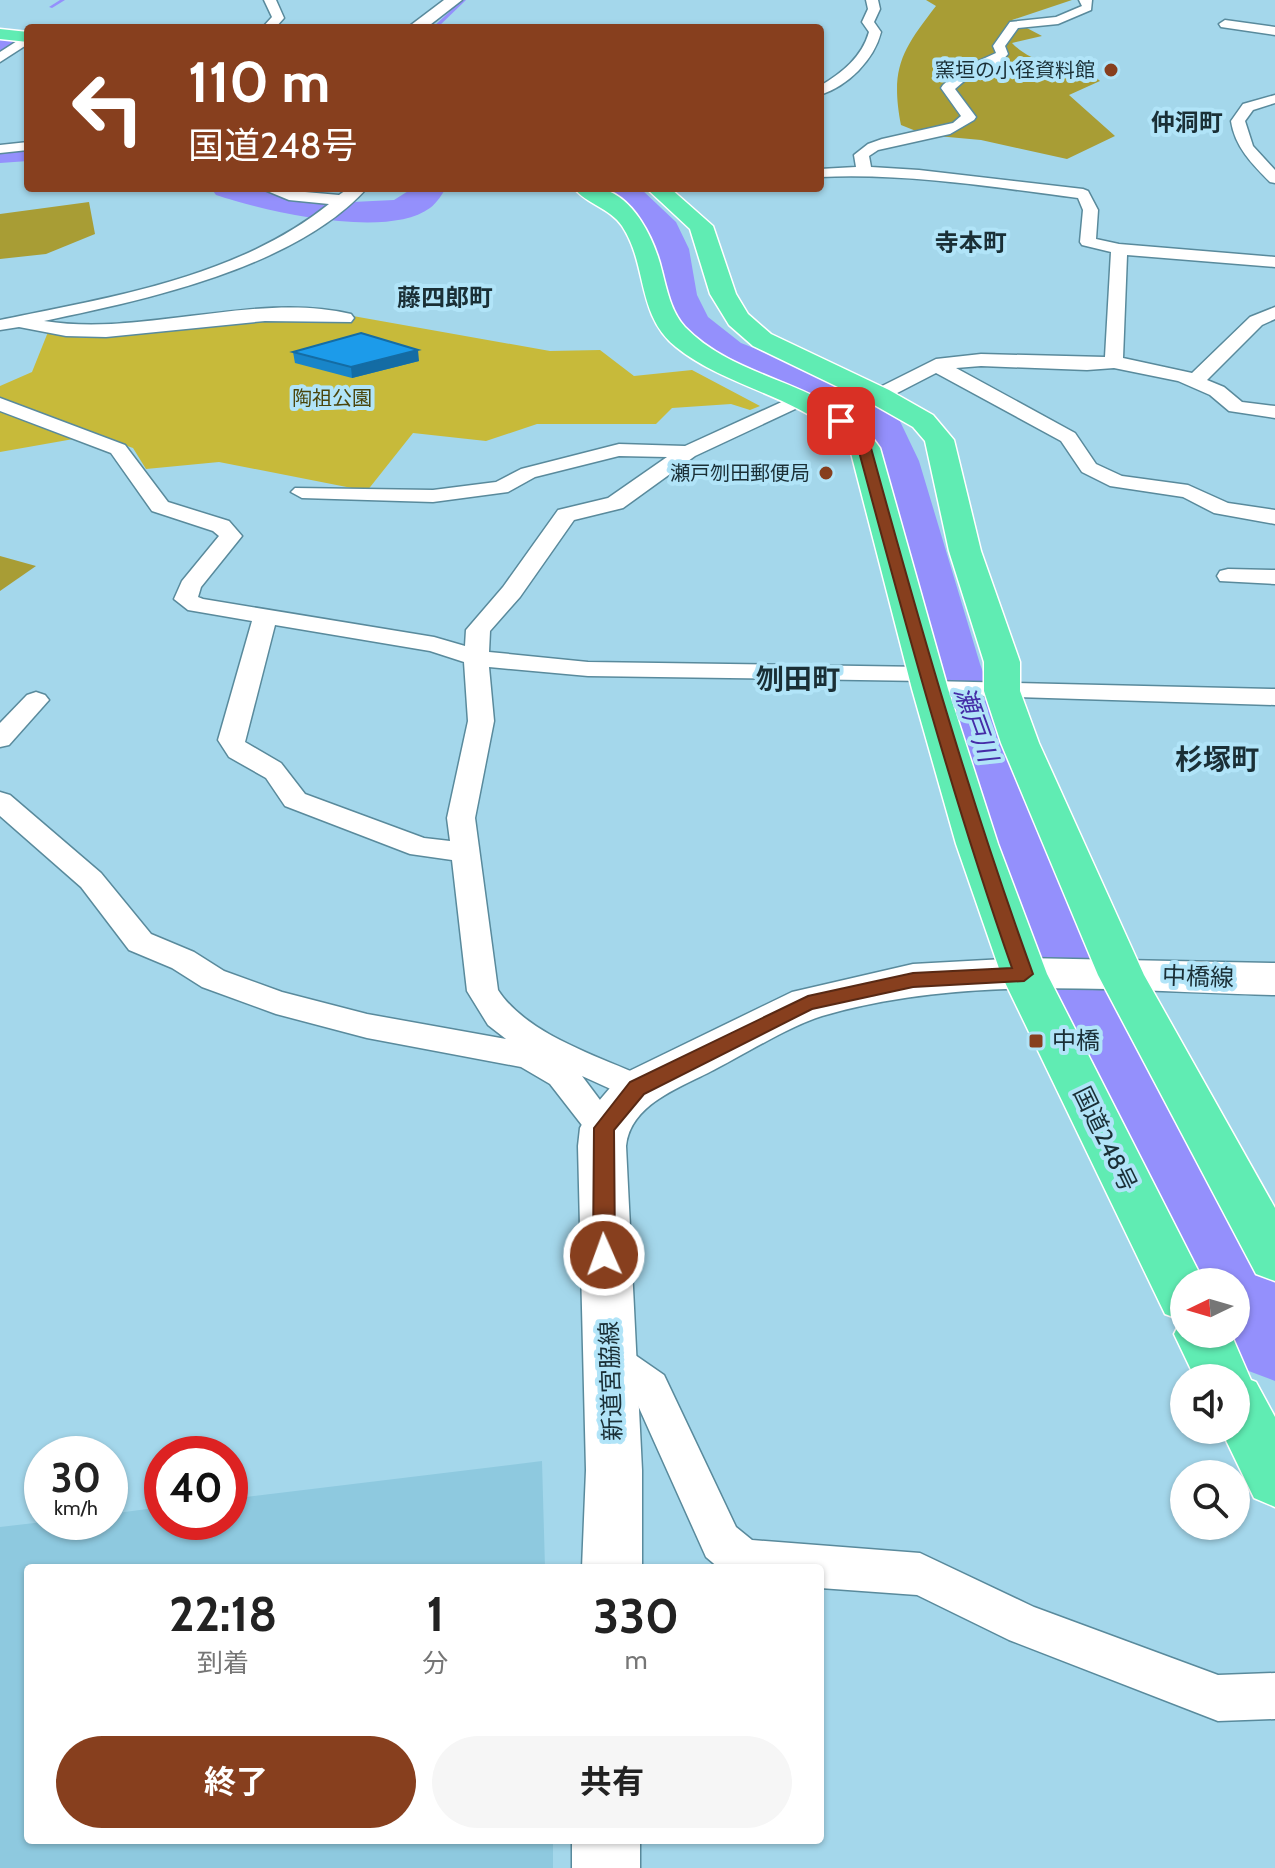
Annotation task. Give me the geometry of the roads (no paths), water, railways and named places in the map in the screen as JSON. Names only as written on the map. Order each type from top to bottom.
[{"type":"highway","points":[[0,34],[24,37]]},
{"type":"highway","name":"国道248号","points":[[590,192],[632,223],[661,312],[669,326],[685,342],[717,362],[816,406],[855,434],[865,448],[977,844],[1032,974],[1170,1268]]},
{"type":"highway","points":[[662,192],[701,226],[723,294],[738,319],[762,340],[873,399],[923,421],[939,440],[965,551],[1002,662],[994,691],[1020,743],[1111,975],[1275,1258]]},
{"type":"highway","points":[[1250,1429],[1275,1478]]},
{"type":"street","points":[[270,0],[278,18],[272,24]]},
{"type":"street","points":[[421,24],[454,0]]},
{"type":"street","points":[[824,89],[839,81],[874,42],[875,32],[868,22],[874,9],[872,0]]},
{"type":"street","points":[[864,171],[861,161],[866,151],[897,138],[958,128],[969,117],[948,88],[966,72],[996,60],[1002,54],[999,46],[1014,25],[1058,20],[1087,8],[1088,2],[1085,0]]},
{"type":"street","points":[[1225,24],[1275,31]]},
{"type":"street","points":[[0,58],[24,40]]},
{"type":"street","points":[[1275,99],[1248,107],[1238,121],[1239,133],[1247,150],[1275,179]]},
{"type":"street","points":[[0,149],[24,146]]},
{"type":"street","points":[[824,173],[919,174],[1083,194],[1089,198],[1091,207],[1088,242],[1119,249],[1275,262]]},
{"type":"street","points":[[280,192],[339,202]]},
{"type":"street","points":[[8,323],[150,291],[287,241],[353,192]]},
{"type":"street","points":[[1114,362],[1119,249]]},
{"type":"street","points":[[1195,381],[1256,321],[1275,312]]},
{"type":"street","points":[[8,323],[87,333],[279,314],[314,313],[345,318]]},
{"type":"street","points":[[637,1088],[520,1033],[499,1017],[483,991],[461,818],[481,721],[476,658],[478,630],[512,592],[557,524],[566,515],[615,503],[688,452],[816,406],[873,399],[936,365],[981,360],[1087,364],[1114,362],[1195,381],[1217,391],[1236,407],[1275,412]]},
{"type":"street","points":[[936,365],[1068,437],[1089,468],[1117,482],[1188,491],[1222,508],[1275,517]]},
{"type":"street","points":[[0,404],[118,449],[149,487],[160,506],[221,526],[231,536],[190,586],[186,599],[196,605],[434,644],[476,658],[588,669],[932,684],[994,691],[1275,697]]},
{"type":"street","points":[[302,492],[433,496],[501,488],[528,473],[619,450],[688,452]]},
{"type":"street","points":[[1228,576],[1275,577]]},
{"type":"street","points":[[265,618],[231,740],[236,751],[274,770],[287,793],[295,800],[420,847],[466,852]]},
{"type":"street","points":[[0,739],[36,700]]},
{"type":"street","points":[[0,801],[91,880],[140,942],[183,960],[213,979],[276,1002],[367,1026],[529,1056],[562,1075],[604,1128],[637,1088],[808,1003],[913,980],[1032,974]]},
{"type":"street","name":"中橋線","points":[[1032,974],[1275,979]]},
{"type":"street","name":"新道宮脇線","points":[[604,1128],[603,1228],[614,1470],[612,1564]]},
{"type":"street","points":[[611,1360],[650,1388],[721,1542],[744,1561],[785,1564]]},
{"type":"street","points":[[824,1567],[920,1574],[1024,1625],[1218,1698],[1275,1696]]},
{"type":"street","points":[[606,1844],[606,1868]]},
{"type":"waterway","points":[[51,7],[63,0]]},
{"type":"waterway","points":[[438,24],[464,0]]},
{"type":"waterway","points":[[0,50],[8,42]]},
{"type":"waterway","name":"瀬戸川","points":[[0,154],[24,152]]},
{"type":"waterway","name":"瀬戸川","points":[[239,192],[295,205],[352,212],[400,209],[417,202],[426,192]]},
{"type":"waterway","name":"瀬戸川","points":[[625,192],[659,222],[672,249],[679,295],[692,323],[727,351],[804,382],[882,424],[897,461],[954,664],[1043,914],[1275,1344]]},
{"type":"place","name":"窯垣の小径資料館","points":[[1111,70]]},
{"type":"place","name":"瀬戸刎田郵便局","points":[[826,473]]},
{"type":"place","name":"中橋","points":[[1036,1041]]},
{"type":"district","name":"仲洞町","points":[[1187,123]]},
{"type":"district","name":"寺本町","points":[[971,243]]},
{"type":"district","name":"藤四郎町","points":[[445,298]]},
{"type":"district","name":"刎田町","points":[[798,679]]},
{"type":"district","name":"杉塚町","points":[[1217,759]]},
{"type":"park label","name":"陶祖公園","points":[[332,398]]}]
